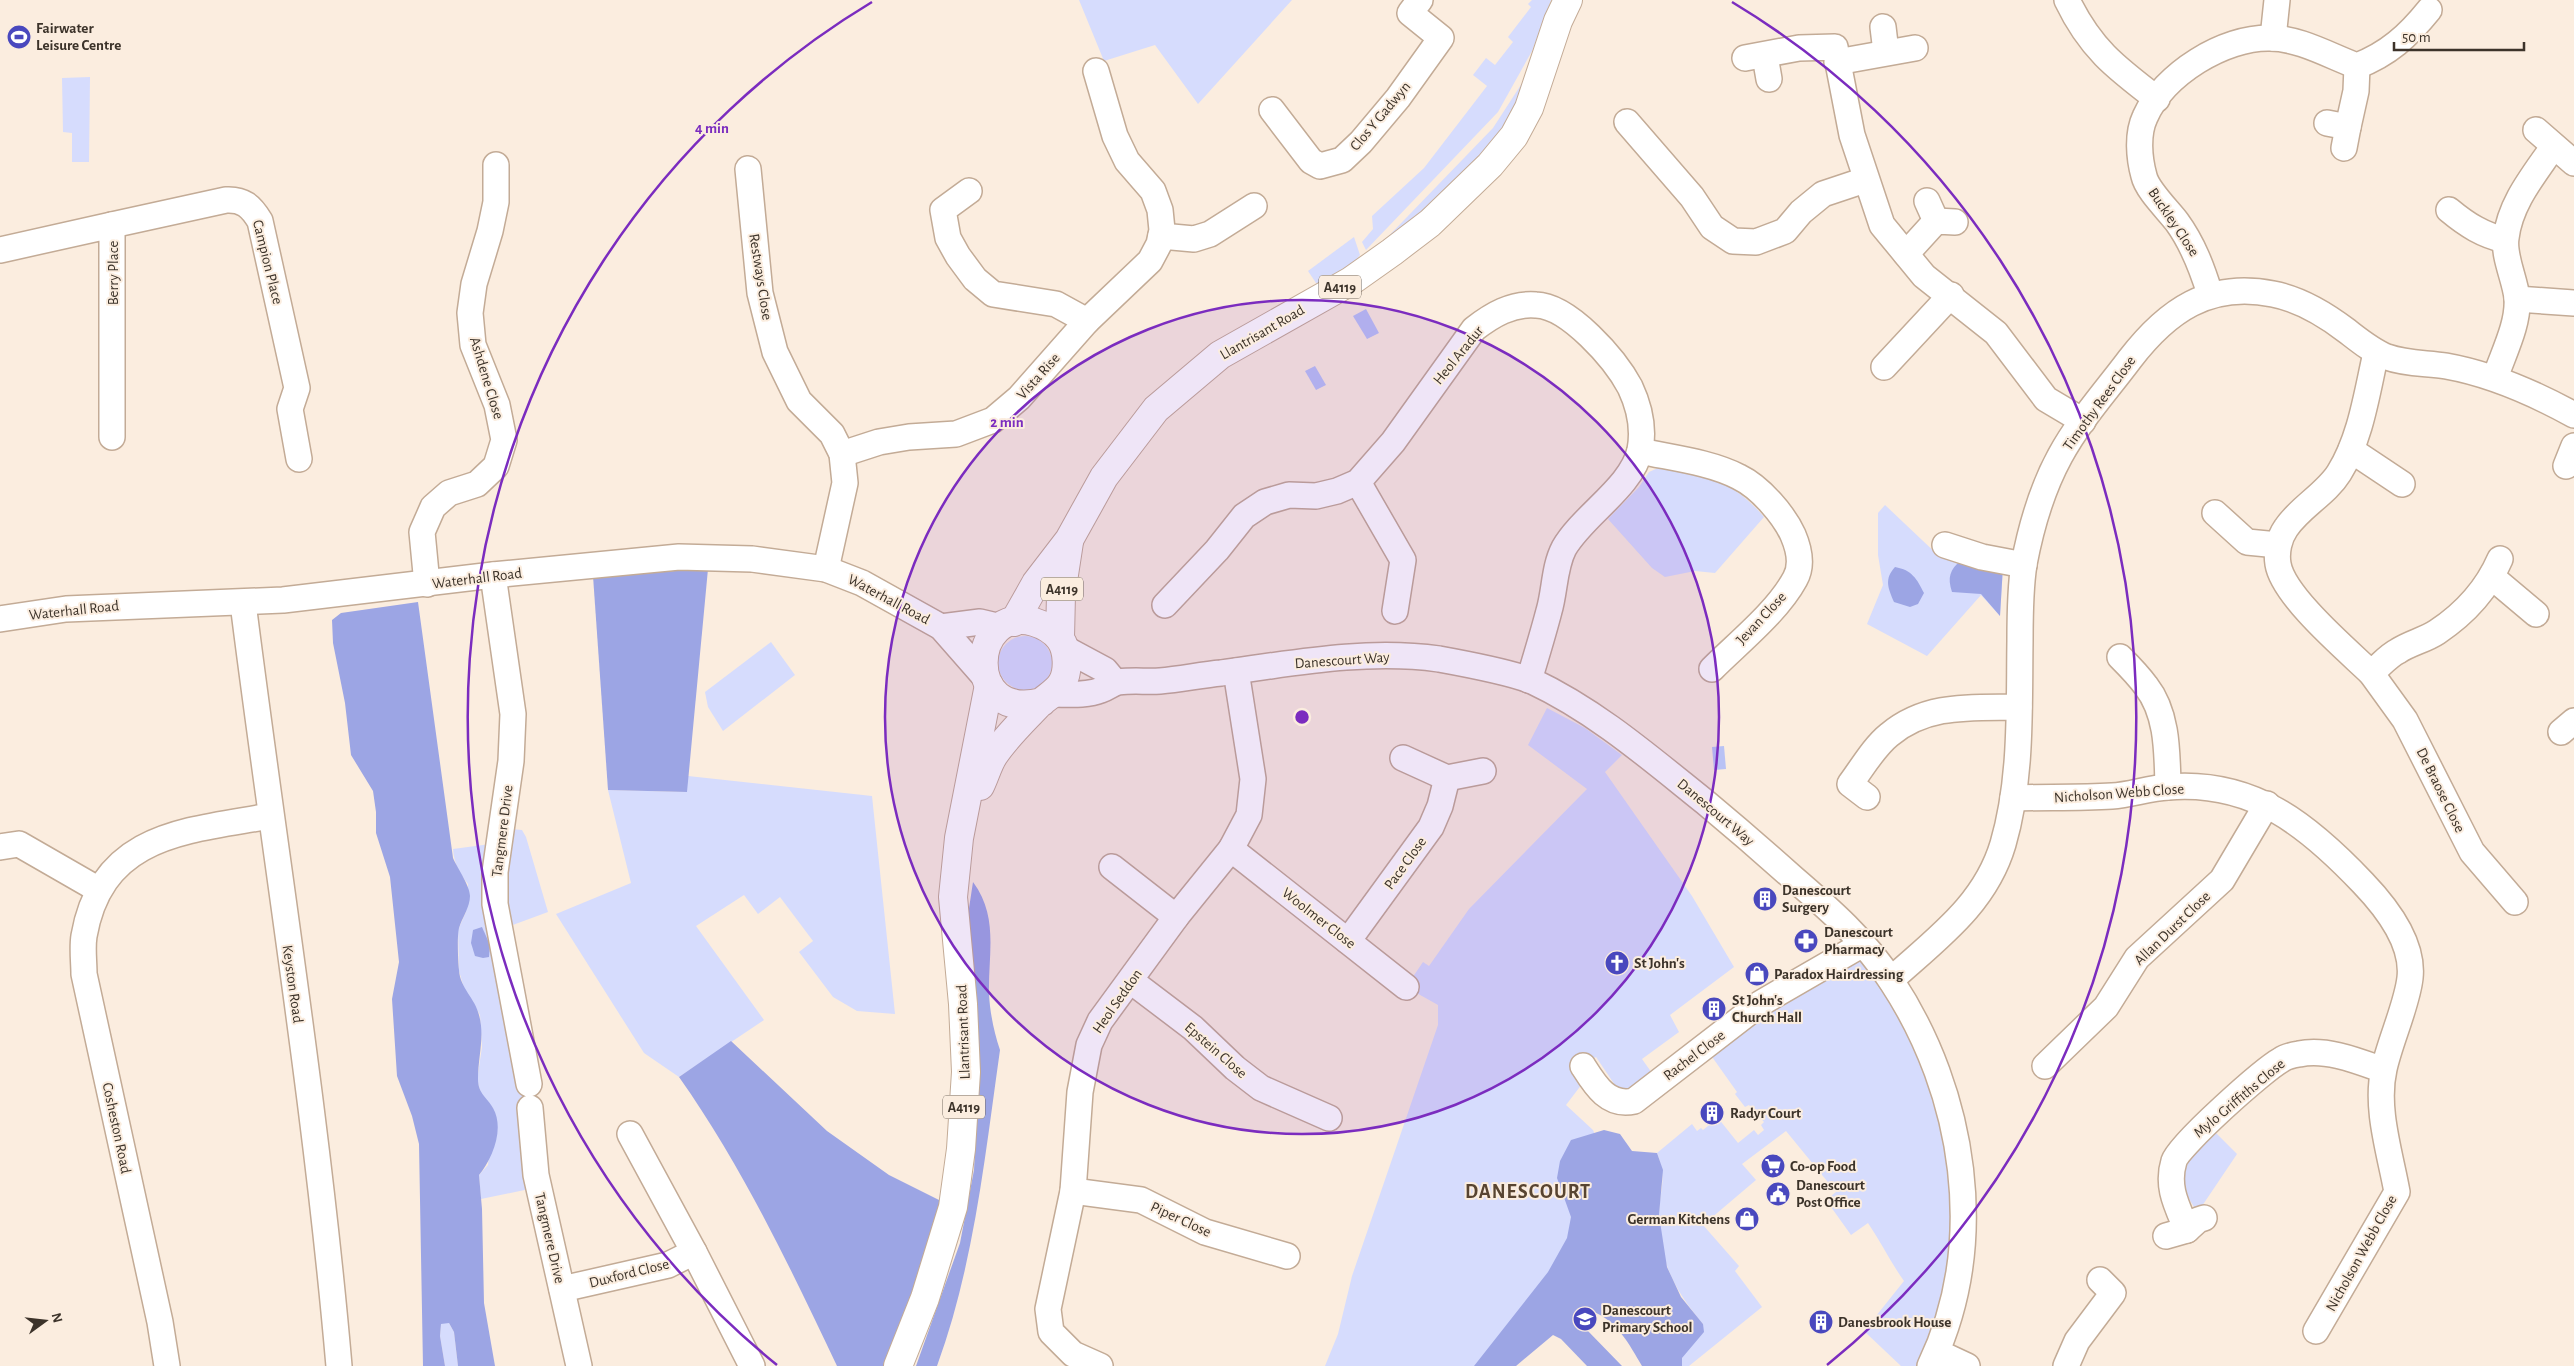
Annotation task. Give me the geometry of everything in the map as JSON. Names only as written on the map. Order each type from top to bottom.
[{"type":"main road","name":"Llantrisant Road","points":[[898,1366],[925,1298],[953,1207],[962,1149],[965,1053],[963,1004],[953,897],[960,838],[987,681],[982,663],[984,649],[991,637],[1007,624],[1069,540],[1104,477],[1156,409],[1220,356],[1351,281],[1392,252],[1430,223],[1490,165],[1514,136],[1529,108],[1558,21],[1568,0]]},
{"type":"main road","name":"Llantrisant Road","points":[[960,838],[994,755],[1063,681],[1066,669],[1062,643],[1061,594],[1069,540]]},
{"type":"main road","points":[[1007,624],[1027,620],[1040,624],[1062,643]]},
{"type":"main road","points":[[987,681],[1001,698],[1014,704],[1028,705],[1048,698]]},
{"type":"street","name":"Clos Y Gadwyn","points":[[1272,110],[1311,162],[1320,166],[1342,160],[1361,142],[1398,98],[1441,38],[1410,13],[1420,0]]},
{"type":"street","points":[[2067,0],[2078,25],[2109,63],[2157,99]]},
{"type":"street","points":[[2273,38],[2277,0]]},
{"type":"street","points":[[2340,133],[2356,91],[2357,66],[2378,58],[2420,34],[2429,10]]},
{"type":"street","points":[[1883,27],[1886,52]]},
{"type":"street","name":"Buckley Close","points":[[2210,294],[2200,261],[2179,224],[2135,184],[2144,117],[2157,99],[2194,63],[2224,45],[2250,38],[2273,38],[2302,45],[2357,66]]},
{"type":"street","points":[[1759,64],[1799,48],[1835,47],[1852,135],[1865,180],[1882,225],[1924,276],[1951,295],[1996,334],[2046,399],[2083,421]]},
{"type":"street","points":[[1837,62],[1916,48]]},
{"type":"street","name":"Vista Rise","points":[[842,454],[886,441],[956,434],[993,420],[1019,398],[1087,321],[1150,261],[1160,244],[1160,210],[1153,191],[1122,170],[1115,136],[1096,71]]},
{"type":"street","points":[[1627,122],[1667,150],[1692,197],[1712,227],[1733,240],[1756,242],[1785,231],[1801,212],[1822,194],[1865,180]]},
{"type":"street","points":[[2494,378],[2512,328],[2517,299],[2505,240],[2515,205],[2545,138],[2574,163]]},
{"type":"street","name":"Ashdene Close","points":[[427,584],[422,532],[433,507],[449,493],[477,484],[496,466],[504,440],[497,406],[473,344],[470,313],[474,284],[490,231],[496,202],[496,165]]},
{"type":"street","name":"Restways Close","points":[[748,169],[760,293],[776,352],[799,401],[832,434],[842,454],[845,483],[826,569]]},
{"type":"street","points":[[969,191],[936,206],[948,238],[958,256],[976,279],[993,294],[1056,304],[1087,321]]},
{"type":"street","name":"Campion Place","points":[[112,225],[226,200],[236,200],[253,210],[260,221],[297,388],[290,409],[299,459]]},
{"type":"street","points":[[1161,236],[1194,239],[1210,234],[1254,206]]},
{"type":"street","points":[[2449,210],[2469,226],[2489,236],[2505,240]]},
{"type":"street","points":[[1906,254],[1939,215]]},
{"type":"street","name":"Berry Place","points":[[0,250],[112,225],[112,437]]},
{"type":"street","name":"Timothy Rees Close","points":[[1891,980],[1959,920],[1981,894],[2003,844],[2014,798],[2019,708],[2021,597],[2024,565],[2038,508],[2060,457],[2083,421],[2150,333],[2181,308],[2210,294],[2244,292],[2274,294],[2312,309],[2344,328],[2376,353],[2396,360],[2446,366],[2494,378],[2547,400],[2574,415]]},
{"type":"street","points":[[1884,367],[1951,295]]},
{"type":"street","points":[[2517,299],[2574,303]]},
{"type":"street","name":"Heol Aradur","points":[[1165,605],[1217,550],[1244,516],[1265,502],[1289,495],[1316,496],[1337,491],[1358,482],[1393,442],[1474,329],[1491,316],[1511,308],[1536,305],[1556,310],[1579,325],[1611,361],[1629,386],[1638,409],[1642,430],[1640,451],[1624,479],[1579,526],[1563,549],[1550,609],[1529,680]]},
{"type":"street","points":[[2215,514],[2247,542],[2278,545],[2286,528],[2338,474],[2351,450],[2376,353]]},
{"type":"street","points":[[2351,450],[2402,484]]},
{"type":"street","name":"Jevan Close","points":[[1640,451],[1721,470],[1741,478],[1786,520],[1795,542],[1800,558],[1796,578],[1780,600],[1712,669]]},
{"type":"street","points":[[1358,482],[1403,560],[1395,611]]},
{"type":"street","points":[[1945,545],[1982,557],[2024,565]]},
{"type":"street","name":"De Braose Close","points":[[2278,545],[2278,565],[2286,585],[2304,607],[2371,673],[2405,720],[2429,763],[2451,814],[2472,852],[2515,902]]},
{"type":"street","name":"Waterhall Road","points":[[0,619],[76,608],[149,604],[243,603],[337,595],[493,575],[679,557],[752,559],[826,569],[862,583],[942,627],[987,681]]},
{"type":"street","points":[[2371,673],[2396,651],[2435,634],[2453,620],[2496,568],[2536,614]]},
{"type":"street","name":"Tangmere Drive","points":[[493,575],[513,714],[511,761],[495,872],[496,904],[530,1096],[536,1174],[579,1366]]},
{"type":"street","name":"Keyston Road","points":[[243,603],[312,1120],[334,1296],[339,1366]]},
{"type":"street","name":"Waterhall Road","points":[[942,627],[980,622],[1007,624]]},
{"type":"street","points":[[1062,643],[1105,670],[1115,682]]},
{"type":"street","name":"Danescourt Way","points":[[1048,698],[1101,690],[1115,682],[1158,681],[1311,660],[1381,655],[1439,660],[1529,680],[1592,714],[1736,827],[1840,919],[1863,944],[1891,980],[1916,1024],[1940,1076],[1961,1160],[1964,1231],[1959,1269],[1949,1314],[1934,1359]]},
{"type":"street","points":[[2120,656],[2147,687],[2159,710],[2166,737],[2168,787]]},
{"type":"street","name":"Heol Seddon","points":[[1100,1366],[1073,1354],[1051,1332],[1048,1309],[1073,1191],[1080,1092],[1089,1045],[1100,1021],[1176,917],[1232,849],[1248,815],[1253,779],[1236,671]]},
{"type":"street","points":[[1867,797],[1850,784],[1888,735],[1914,720],[1939,709],[1967,706],[2019,708]]},
{"type":"street","points":[[1403,758],[1447,778],[1483,771]]},
{"type":"street","name":"Pace Close","points":[[1348,941],[1432,827],[1440,806],[1447,778]]},
{"type":"street","name":"Nicholson Webb Close","points":[[2014,798],[2113,796],[2168,787],[2237,793],[2267,804],[2295,820],[2328,846],[2371,892],[2400,933],[2409,956],[2410,978],[2383,1070],[2380,1098],[2397,1192],[2316,1331]]},
{"type":"street","name":"Allan Durst Close","points":[[2045,1066],[2106,1007],[2137,958],[2222,880],[2267,804]]},
{"type":"street","name":"Cosheston Road","points":[[167,1366],[160,1322],[84,974],[84,938],[90,913],[99,890],[122,863],[156,840],[186,831],[270,816]]},
{"type":"street","points":[[0,847],[19,844],[99,890]]},
{"type":"street","name":"Woolmer Close","points":[[1232,849],[1406,986]]},
{"type":"street","points":[[1128,871],[1176,917]]},
{"type":"street","name":"Rachel Close","points":[[1583,1066],[1591,1092],[1617,1102],[1634,1101],[1761,1003],[1863,944]]},
{"type":"street","name":"Epstein Close","points":[[1131,981],[1193,1028],[1235,1068],[1261,1088],[1312,1119]]},
{"type":"street","name":"Mylo Griffiths Close","points":[[2186,1228],[2170,1186],[2174,1159],[2188,1142],[2264,1072],[2282,1059],[2300,1053],[2347,1057],[2383,1070]]},
{"type":"street","points":[[632,1150],[694,1252],[752,1366]]},
{"type":"street","name":"Piper Close","points":[[1073,1191],[1141,1200],[1204,1232],[1287,1256]]},
{"type":"street","name":"Duxford Close","points":[[562,1289],[668,1265],[694,1252]]},
{"type":"street","points":[[2066,1366],[2077,1342],[2114,1293],[2100,1280]]},
{"type":"street","points":[[1934,1359],[1967,1366]]},
{"type":"shaded area","points":[[1079,0],[1292,0],[1198,104],[1155,45],[1104,61]]},
{"type":"shaded area","points":[[1532,0],[1551,0],[1532,51],[1498,112],[1366,250],[1362,242],[1373,229],[1372,216],[1424,168],[1487,86],[1473,75],[1486,58],[1495,65],[1513,42],[1508,37],[1531,7],[1528,4]]},
{"type":"shaded area","points":[[90,77],[89,162],[72,162],[72,133],[63,132],[62,78]]},
{"type":"shaded area","points":[[1526,77],[1513,119],[1448,193],[1379,246],[1493,128]]},
{"type":"shaded area","points":[[1354,237],[1360,255],[1355,261],[1318,286],[1308,271]]},
{"type":"shaded area","points":[[1366,309],[1379,333],[1367,339],[1353,316]]},
{"type":"shaded area","points":[[1315,366],[1326,385],[1316,390],[1305,371]]},
{"type":"shaded area","points":[[1658,468],[1717,481],[1741,494],[1764,517],[1715,573],[1695,571],[1665,577],[1652,568],[1608,519],[1639,487],[1649,472]]},
{"type":"shaded area","points":[[1885,505],[1941,558],[2003,566],[2000,616],[1981,595],[1927,656],[1867,624],[1883,585],[1878,555],[1878,513]]},
{"type":"shaded area","points":[[1961,560],[2003,566],[2000,616],[1981,594],[1952,592],[1950,574]]},
{"type":"shaded area","points":[[1895,567],[1906,570],[1919,583],[1924,593],[1918,604],[1910,607],[1894,602],[1888,580]]},
{"type":"shaded area","points":[[708,569],[687,792],[608,790],[593,576]]},
{"type":"shaded area","points":[[418,602],[453,858],[466,882],[470,896],[469,904],[458,932],[459,970],[462,982],[477,1009],[481,1023],[478,1084],[481,1092],[493,1108],[498,1125],[492,1152],[479,1175],[482,1209],[484,1303],[495,1366],[458,1366],[454,1332],[449,1323],[441,1324],[440,1336],[445,1366],[423,1366],[419,1144],[412,1116],[397,1076],[392,999],[399,962],[390,877],[376,833],[373,791],[351,755],[345,703],[333,643],[332,620],[341,613]]},
{"type":"shaded area","points":[[1020,636],[1030,636],[1040,640],[1048,648],[1052,663],[1048,678],[1040,686],[1030,690],[1020,690],[1010,686],[1002,678],[998,668],[998,658],[1002,648],[1010,640]]},
{"type":"shaded area","points":[[771,642],[795,675],[723,731],[708,707],[705,692]]},
{"type":"shaded area","points":[[1547,708],[1585,728],[1622,755],[1605,772],[1692,896],[1734,967],[1670,1015],[1679,1032],[1642,1059],[1652,1073],[1628,1091],[1617,1088],[1596,1057],[1587,1062],[1582,1084],[1566,1105],[1593,1130],[1600,1146],[1596,1265],[1505,1366],[1325,1366],[1338,1334],[1352,1276],[1438,1025],[1438,1005],[1406,987],[1423,962],[1429,966],[1469,909],[1587,789],[1528,745]]},
{"type":"shaded area","points":[[1724,746],[1726,769],[1714,770],[1712,747]]},
{"type":"shaded area","points":[[688,776],[872,796],[895,1014],[857,1011],[833,997],[799,952],[813,941],[780,897],[758,914],[744,895],[696,926],[764,1020],[679,1077],[644,1053],[556,914],[631,883],[608,790],[686,792]]},
{"type":"shaded area","points":[[501,828],[522,830],[526,837],[548,912],[499,930],[521,1036],[539,1187],[481,1199],[479,1175],[488,1165],[493,1108],[482,1097],[477,1080],[482,1047],[480,1015],[464,988],[459,971],[458,930],[466,912],[468,884],[454,859],[453,849],[498,843]]},
{"type":"shaded area","points":[[973,882],[981,895],[989,922],[989,994],[1000,1050],[977,1210],[950,1328],[937,1366],[916,1366],[960,1243],[974,1170],[979,1070],[968,915]]},
{"type":"shaded area","points":[[482,927],[490,945],[489,957],[483,958],[475,956],[471,943],[473,930]]},
{"type":"shaded area","points":[[1863,944],[1917,1024],[1961,1193],[1930,1366],[1901,1366],[1864,1331],[1904,1281],[1868,1223],[1851,1235],[1826,1200],[1836,1192],[1786,1131],[1742,1164],[1756,1180],[1703,1225],[1739,1266],[1735,1271],[1762,1307],[1689,1366],[1682,1366],[1682,1358],[1703,1324],[1684,1299],[1670,1275],[1662,1248],[1659,1207],[1662,1171],[1657,1153],[1692,1124],[1697,1131],[1701,1128],[1703,1130],[1718,1118],[1738,1143],[1754,1130],[1758,1135],[1764,1130],[1761,1125],[1764,1122],[1749,1105],[1745,1107],[1735,1094],[1737,1092],[1705,1047]]},
{"type":"shaded area","points":[[731,1041],[827,1131],[889,1175],[943,1202],[923,1265],[884,1366],[837,1366],[783,1255],[744,1181],[724,1146],[679,1077]]},
{"type":"shaded area","points":[[1604,1130],[1620,1134],[1632,1151],[1657,1153],[1663,1170],[1659,1215],[1667,1267],[1681,1297],[1703,1324],[1704,1332],[1682,1358],[1682,1366],[1642,1366],[1627,1341],[1615,1327],[1608,1320],[1591,1311],[1583,1316],[1587,1330],[1622,1366],[1587,1366],[1561,1339],[1553,1335],[1516,1366],[1474,1366],[1548,1272],[1567,1238],[1571,1217],[1557,1178],[1560,1161],[1571,1140]]},
{"type":"shaded area","points":[[2216,1133],[2237,1154],[2202,1206],[2194,1207],[2184,1184],[2184,1175],[2187,1166],[2198,1149]]},
{"type":"shaded area","points":[[441,1323],[449,1323],[454,1332],[458,1366],[445,1366],[440,1336]]},
{"type":"place","name":"Fairwater Leisure Centre","points":[[19,37]]},
{"type":"place","name":"Danescourt Surgery","points":[[1765,899]]},
{"type":"place","name":"Danescourt Pharmacy","points":[[1806,941]]},
{"type":"place","name":"St John's","points":[[1617,963]]},
{"type":"place","name":"Paradox Hairdressing","points":[[1757,974]]},
{"type":"place","name":"St John's Church Hall","points":[[1714,1009]]},
{"type":"place","name":"Radyr Court","points":[[1712,1113]]},
{"type":"place","name":"Co-op Food","points":[[1773,1166]]},
{"type":"place","name":"Danescourt Post Office","points":[[1778,1194]]},
{"type":"place","name":"German Kitchens","points":[[1747,1219]]},
{"type":"place","name":"Danescourt Primary School","points":[[1585,1319]]},
{"type":"place","name":"Danesbrook House","points":[[1821,1322]]},
{"type":"district","name":"DANESCOURT","points":[[1528,1191]]}]
